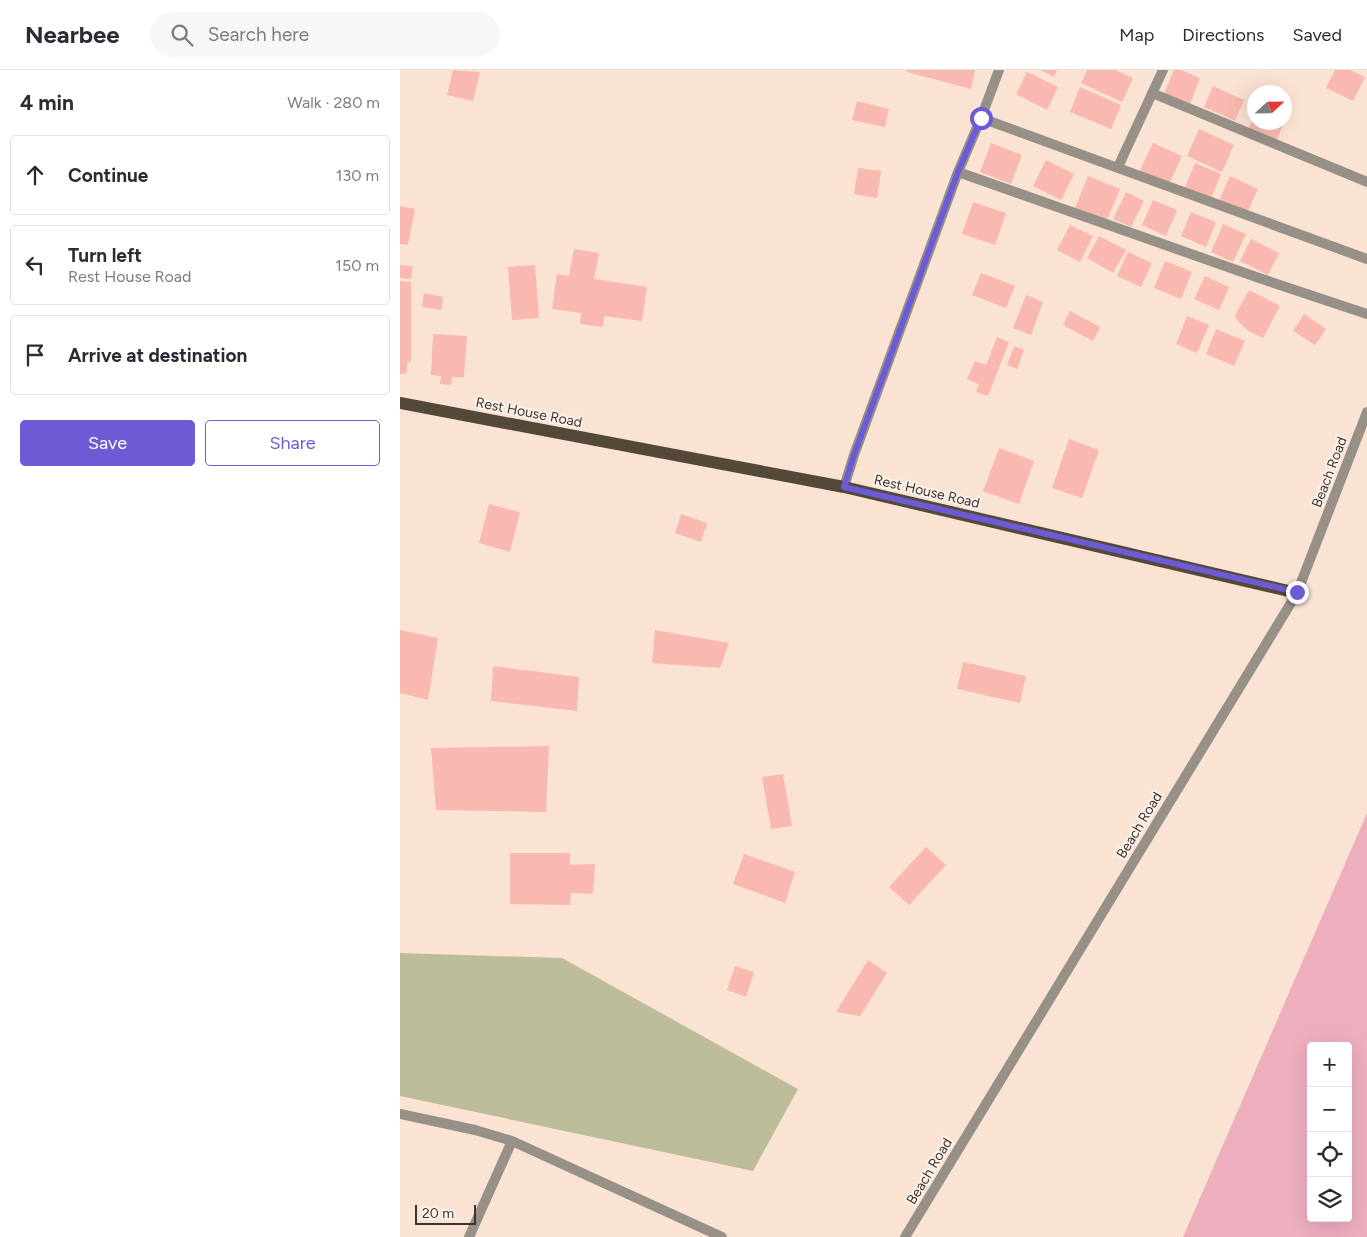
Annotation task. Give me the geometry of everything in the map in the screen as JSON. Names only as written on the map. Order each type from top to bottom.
[{"type":"main road","name":"Rest House Road","points":[[400,403],[844,487],[1297,592]]},
{"type":"street","points":[[844,487],[958,172],[999,70]]},
{"type":"street","points":[[1118,167],[1163,70]]},
{"type":"street","points":[[1152,94],[1367,182]]},
{"type":"street","points":[[981,118],[1367,259]]},
{"type":"street","points":[[958,172],[1367,314]]},
{"type":"street","name":"Beach Road","points":[[905,1237],[1297,592],[1367,412]]},
{"type":"street","points":[[400,1114],[475,1130],[512,1141],[722,1237]]},
{"type":"street","points":[[469,1237],[512,1141]]},
{"type":"green space","points":[[400,953],[562,958],[798,1089],[753,1171],[400,1096]]},
{"type":"shaded area","points":[[1367,813],[1367,1237],[1183,1237]]},
{"type":"building","points":[[453,70],[480,72],[473,101],[447,95]]},
{"type":"building","points":[[907,70],[975,70],[971,89],[907,72]]},
{"type":"building","points":[[1040,70],[1057,70],[1054,77]]},
{"type":"building","points":[[1087,70],[1115,70],[1133,78],[1122,102],[1081,83]]},
{"type":"building","points":[[1174,70],[1181,70],[1200,78],[1190,104],[1164,93]]},
{"type":"building","points":[[1335,70],[1350,70],[1365,77],[1353,101],[1326,88]]},
{"type":"building","points":[[1027,72],[1058,87],[1047,110],[1016,94]]},
{"type":"building","points":[[1213,86],[1244,100],[1235,121],[1204,107]]},
{"type":"building","points":[[1080,87],[1121,105],[1111,129],[1070,112]]},
{"type":"building","points":[[857,101],[889,109],[885,127],[852,120]]},
{"type":"building","points":[[1199,129],[1234,145],[1222,172],[1187,156]]},
{"type":"building","points":[[1254,130],[1281,130],[1277,140]]},
{"type":"building","points":[[991,143],[1022,155],[1011,184],[980,172]]},
{"type":"building","points":[[1153,143],[1182,156],[1168,186],[1139,172]]},
{"type":"building","points":[[1046,160],[1074,174],[1061,200],[1033,186]]},
{"type":"building","points":[[1195,163],[1221,174],[1210,201],[1184,189]]},
{"type":"building","points":[[858,168],[881,171],[877,198],[854,194]]},
{"type":"building","points":[[1088,176],[1120,189],[1106,222],[1075,208]]},
{"type":"building","points":[[1230,176],[1258,189],[1247,213],[1219,200]]},
{"type":"building","points":[[1126,192],[1144,201],[1131,227],[1113,219]]},
{"type":"building","points":[[1153,200],[1177,210],[1166,236],[1142,225]]},
{"type":"building","points":[[973,202],[1006,213],[995,245],[962,234]]},
{"type":"building","points":[[400,206],[415,209],[408,245],[400,244]]},
{"type":"building","points":[[1191,212],[1216,222],[1206,247],[1181,236]]},
{"type":"building","points":[[1223,224],[1246,234],[1233,262],[1211,252]]},
{"type":"building","points":[[1070,225],[1093,236],[1080,262],[1057,250]]},
{"type":"building","points":[[1099,236],[1126,250],[1113,273],[1087,258]]},
{"type":"building","points":[[1251,239],[1279,253],[1268,275],[1240,261]]},
{"type":"building","points":[[574,249],[599,253],[594,279],[647,287],[642,321],[604,316],[603,327],[580,324],[581,313],[552,309],[557,274],[569,276]]},
{"type":"building","points":[[1128,252],[1152,263],[1141,287],[1117,276]]},
{"type":"building","points":[[1165,261],[1192,272],[1181,299],[1154,288]]},
{"type":"building","points":[[400,265],[413,266],[411,279],[400,278]]},
{"type":"building","points":[[535,265],[539,318],[512,320],[508,267]]},
{"type":"building","points":[[981,273],[1015,286],[1006,308],[972,295]]},
{"type":"building","points":[[1205,276],[1229,287],[1219,310],[1194,299]]},
{"type":"building","points":[[400,281],[411,282],[411,362],[407,362],[407,373],[400,374]]},
{"type":"building","points":[[1249,290],[1280,306],[1263,338],[1248,331],[1237,320],[1235,315]]},
{"type":"building","points":[[424,293],[443,297],[441,310],[422,307]]},
{"type":"building","points":[[1026,295],[1043,302],[1031,335],[1013,328]]},
{"type":"building","points":[[1070,311],[1100,327],[1093,341],[1063,325]]},
{"type":"building","points":[[1304,314],[1326,329],[1315,345],[1293,331]]},
{"type":"building","points":[[1187,316],[1209,325],[1197,353],[1176,344]]},
{"type":"building","points":[[1216,329],[1245,341],[1234,366],[1206,354]]},
{"type":"building","points":[[433,334],[467,336],[464,377],[452,377],[451,385],[440,384],[441,376],[431,375]]},
{"type":"building","points":[[997,337],[1009,342],[988,396],[976,392],[979,384],[967,379],[975,361],[986,365]]},
{"type":"building","points":[[1014,346],[1024,350],[1017,369],[1007,365]]},
{"type":"building","points":[[1069,439],[1099,450],[1082,498],[1052,488]]},
{"type":"building","points":[[999,448],[1034,461],[1019,504],[983,491]]},
{"type":"building","points":[[489,504],[520,512],[510,552],[479,543]]},
{"type":"building","points":[[681,514],[707,523],[701,542],[675,533]]},
{"type":"building","points":[[400,630],[438,638],[428,700],[400,693]]},
{"type":"building","points":[[655,630],[729,643],[720,668],[652,663]]},
{"type":"building","points":[[963,662],[1026,676],[1020,703],[957,689]]},
{"type":"building","points":[[493,666],[579,677],[577,711],[491,701]]},
{"type":"building","points":[[549,746],[546,812],[436,810],[431,748]]},
{"type":"building","points":[[783,774],[792,826],[771,829],[762,777]]},
{"type":"building","points":[[926,847],[946,865],[909,905],[889,887]]},
{"type":"building","points":[[510,853],[570,853],[570,865],[595,864],[593,894],[571,893],[570,905],[510,904]]},
{"type":"building","points":[[744,854],[795,872],[785,903],[733,884]]},
{"type":"building","points":[[868,960],[887,973],[860,1016],[836,1012]]},
{"type":"building","points":[[735,966],[754,972],[746,997],[727,990]]},
{"type":"route","points":[[981,118],[958,172],[844,487],[1297,592]]}]
